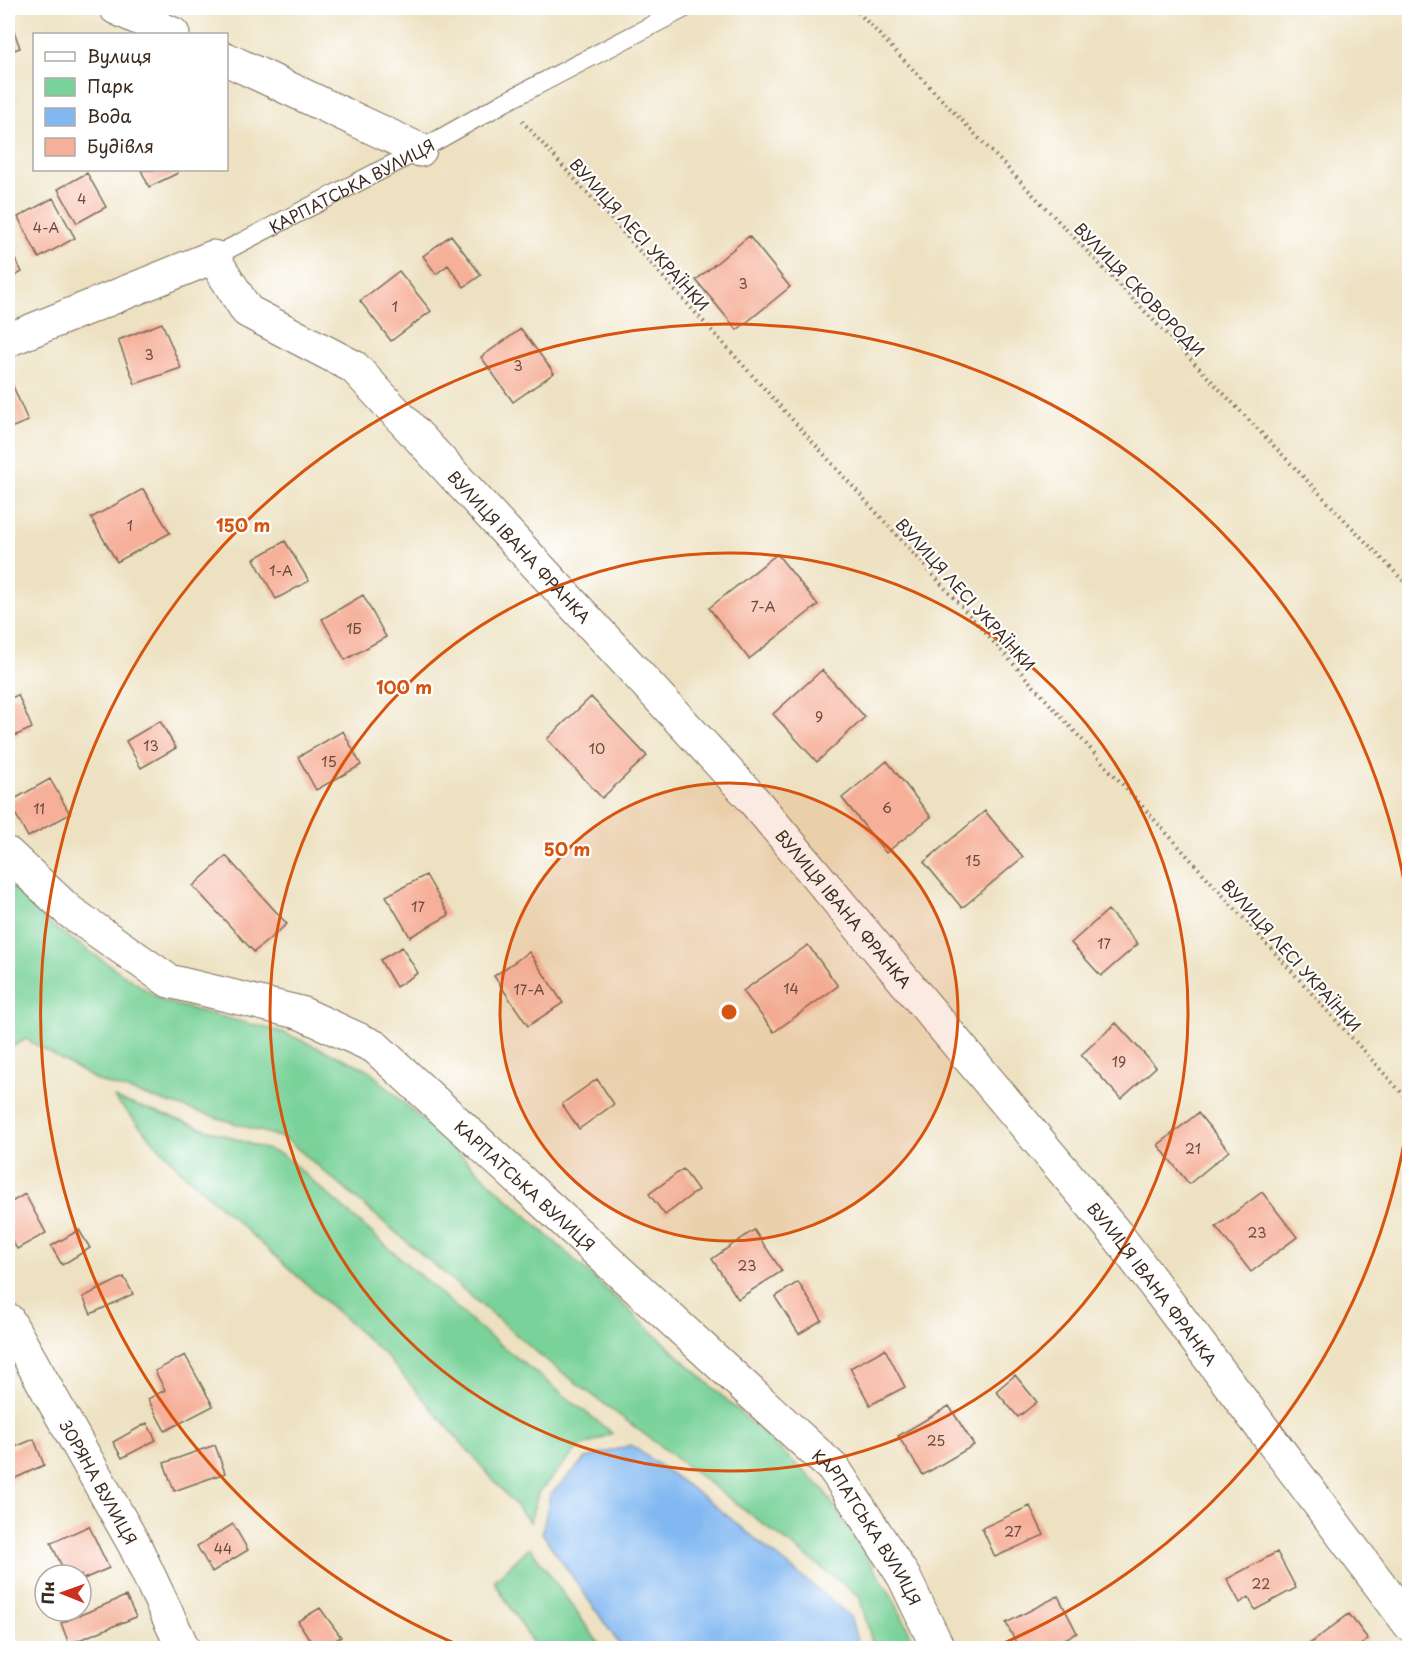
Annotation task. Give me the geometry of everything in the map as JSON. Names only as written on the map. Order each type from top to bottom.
[{"type":"street","points":[[116,8],[171,33]]},
{"type":"street","points":[[228,60],[420,150]]},
{"type":"street","name":"КАРПАТСЬКА ВУЛИЦЯ","points":[[8,340],[213,257]]},
{"type":"street","name":"ВУЛИЦЯ ІВАНА ФРАНКА","points":[[213,257],[247,311],[354,367],[750,796],[1118,1236],[1410,1625]]},
{"type":"street","name":"КАРПАТСЬКА ВУЛИЦЯ","points":[[8,854],[69,911],[169,981],[301,1013],[375,1047],[835,1470],[904,1577],[938,1648]]},
{"type":"street","name":"ЗОРЯНА ВУЛИЦЯ","points":[[8,1320],[135,1546],[183,1648]]},
{"type":"lane","name":"КАРПАТСЬКА ВУЛИЦЯ","points":[[213,257],[420,150],[505,102],[685,8]]},
{"type":"path","name":"ВУЛИЦЯ СКОВОРОДИ","points":[[854,8],[1410,588]]},
{"type":"path","name":"ВУЛИЦЯ ЛЕСІ УКРАЇНКИ","points":[[505,102],[1410,1102]]},
{"type":"green space","points":[[8,883],[48,923],[164,1002],[282,1032],[367,1069],[823,1489],[893,1598],[917,1648],[874,1648],[859,1596],[546,1360],[286,1139],[98,1081],[26,1039],[8,1049]]},
{"type":"green space","points":[[114,1098],[283,1155],[484,1332],[612,1433],[577,1449],[538,1493],[530,1522],[386,1356],[182,1172]]},
{"type":"green space","points":[[530,1547],[602,1648],[536,1648],[494,1581]]},
{"type":"water","points":[[631,1445],[709,1501],[850,1616],[859,1648],[622,1648],[542,1533],[550,1495],[586,1458]]},
{"type":"building","points":[[8,14],[20,48],[8,52]]},
{"type":"building","points":[[141,171],[177,171],[178,173],[149,187]]},
{"type":"building","points":[[87,173],[106,207],[77,223],[58,189]]},
{"type":"building","points":[[53,198],[75,238],[39,258],[18,217]]},
{"type":"building","points":[[451,235],[481,275],[464,287],[448,265],[436,274],[423,256]]},
{"type":"building","points":[[749,236],[790,287],[737,330],[696,280]]},
{"type":"building","points":[[8,246],[22,272],[8,280]]},
{"type":"building","points":[[399,271],[431,311],[391,341],[360,301]]},
{"type":"building","points":[[162,323],[181,368],[135,384],[118,340]]},
{"type":"building","points":[[521,329],[554,373],[513,402],[481,357]]},
{"type":"building","points":[[10,379],[28,421],[8,429],[8,380]]},
{"type":"building","points":[[143,489],[170,533],[117,562],[91,518]]},
{"type":"building","points":[[285,541],[309,581],[276,599],[254,559]]},
{"type":"building","points":[[777,554],[818,605],[749,659],[709,608]]},
{"type":"building","points":[[363,595],[386,637],[345,660],[322,619]]},
{"type":"building","points":[[822,670],[865,717],[817,762],[773,714]]},
{"type":"building","points":[[18,695],[32,728],[8,739],[8,699]]},
{"type":"building","points":[[591,697],[647,756],[602,798],[547,739]]},
{"type":"building","points":[[160,721],[176,748],[141,768],[126,741]]},
{"type":"building","points":[[343,731],[361,765],[316,790],[298,757]]},
{"type":"building","points":[[887,761],[931,817],[886,853],[842,798]]},
{"type":"building","points":[[50,779],[70,814],[28,837],[9,802]]},
{"type":"building","points":[[985,811],[1023,857],[962,908],[924,862]]},
{"type":"building","points":[[226,856],[287,924],[254,952],[193,886]]},
{"type":"building","points":[[426,875],[449,915],[410,937],[386,896]]},
{"type":"building","points":[[1108,910],[1138,944],[1101,976],[1071,943]]},
{"type":"building","points":[[808,945],[838,986],[774,1032],[743,991]]},
{"type":"building","points":[[402,947],[418,973],[396,987],[380,960]]},
{"type":"building","points":[[529,952],[563,1003],[528,1026],[494,976]]},
{"type":"building","points":[[1116,1023],[1156,1067],[1121,1099],[1081,1055]]},
{"type":"building","points":[[597,1079],[614,1104],[579,1129],[562,1104]]},
{"type":"building","points":[[1198,1113],[1229,1151],[1189,1184],[1158,1145]]},
{"type":"building","points":[[683,1169],[698,1190],[665,1215],[649,1194]]},
{"type":"building","points":[[1262,1192],[1297,1237],[1251,1272],[1216,1227]]},
{"type":"building","points":[[25,1194],[46,1233],[17,1249],[8,1233],[8,1204]]},
{"type":"building","points":[[79,1230],[90,1248],[62,1265],[51,1246]]},
{"type":"building","points":[[754,1230],[782,1271],[738,1299],[712,1259]]},
{"type":"building","points":[[124,1277],[133,1294],[91,1314],[83,1297]]},
{"type":"building","points":[[798,1282],[822,1320],[799,1334],[775,1297]]},
{"type":"building","points":[[885,1349],[905,1387],[870,1405],[850,1368]]},
{"type":"building","points":[[185,1355],[213,1406],[165,1431],[148,1399],[165,1390],[155,1371]]},
{"type":"building","points":[[1015,1375],[1037,1402],[1018,1417],[996,1391]]},
{"type":"building","points":[[949,1406],[974,1445],[923,1475],[898,1436]]},
{"type":"building","points":[[147,1423],[156,1440],[122,1458],[113,1442]]},
{"type":"building","points":[[34,1439],[44,1465],[9,1481],[8,1450]]},
{"type":"building","points":[[215,1445],[225,1473],[174,1491],[164,1463]]},
{"type":"building","points":[[1030,1506],[1044,1535],[995,1557],[982,1528]]},
{"type":"building","points":[[233,1524],[248,1550],[212,1572],[197,1546]]},
{"type":"building","points":[[89,1526],[109,1568],[93,1575],[93,1563],[60,1563],[51,1543]]},
{"type":"building","points":[[1277,1552],[1296,1588],[1255,1610],[1249,1597],[1240,1603],[1227,1579]]},
{"type":"building","points":[[126,1596],[136,1617],[69,1644],[61,1623],[93,1623],[93,1610]]},
{"type":"building","points":[[1058,1596],[1077,1633],[1046,1648],[1019,1648],[1006,1623]]},
{"type":"building","points":[[320,1608],[341,1637],[323,1648],[315,1648],[298,1621]]},
{"type":"building","points":[[1349,1614],[1368,1639],[1357,1648],[1304,1648]]}]
